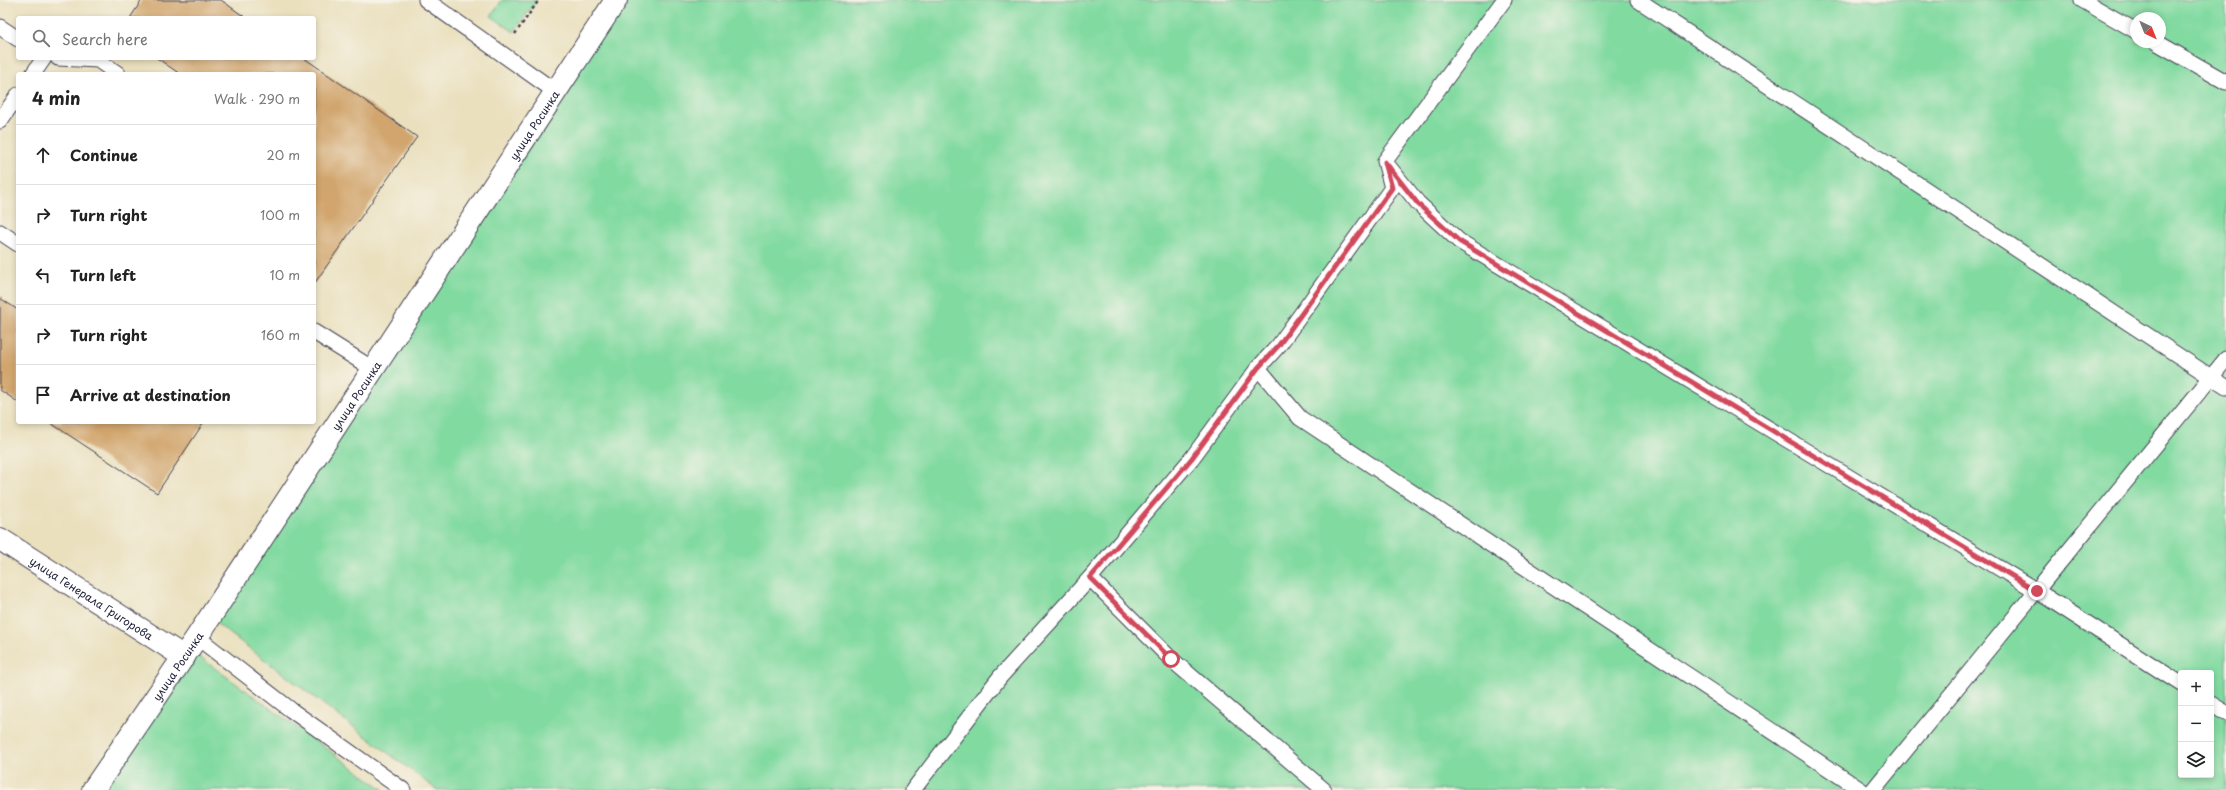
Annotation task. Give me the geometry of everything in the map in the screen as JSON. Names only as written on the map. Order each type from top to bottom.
[{"type":"main road","name":"улица Росинка","points":[[93,790],[198,637],[616,0]]},
{"type":"main road","name":"улица Генерала Григорова","points":[[0,539],[184,657]]},
{"type":"lane","points":[[426,0],[556,92]]},
{"type":"lane","points":[[1385,162],[1504,0]]},
{"type":"lane","points":[[1638,0],[2226,387]]},
{"type":"lane","points":[[2082,0],[2130,28]]},
{"type":"lane","points":[[0,27],[16,38]]},
{"type":"lane","points":[[2166,48],[2226,82]]},
{"type":"lane","points":[[34,72],[43,60]]},
{"type":"lane","points":[[98,60],[115,72]]},
{"type":"lane","points":[[0,121],[16,98]]},
{"type":"lane","points":[[913,790],[1000,677],[1090,578],[1192,458],[1258,368],[1279,345],[1392,188],[1385,162]]},
{"type":"lane","points":[[1385,162],[1418,204],[1459,241],[2037,591],[2178,682]]},
{"type":"lane","points":[[0,232],[16,243]]},
{"type":"lane","points":[[316,333],[373,369]]},
{"type":"lane","points":[[1873,790],[2226,359]]},
{"type":"lane","points":[[1258,368],[1300,418],[1861,790]]},
{"type":"lane","points":[[1090,578],[1171,659],[1324,790]]},
{"type":"lane","points":[[198,637],[291,710],[403,790]]},
{"type":"lane","points":[[2214,706],[2226,713]]},
{"type":"path","points":[[502,53],[539,0]]},
{"type":"green space","points":[[502,0],[537,0],[514,32],[491,16]]},
{"type":"green space","points":[[623,0],[2226,0],[2226,790],[437,790],[212,620]]},
{"type":"green space","points":[[184,646],[384,790],[91,790]]},
{"type":"building","points":[[142,0],[221,0],[243,16],[131,16]]},
{"type":"building","points":[[160,60],[307,60],[417,137],[316,281],[316,72],[177,72]]},
{"type":"building","points":[[0,298],[16,309],[16,401],[0,390]]},
{"type":"building","points":[[52,424],[203,424],[157,493]]},
{"type":"route","points":[[1171,659],[1090,578],[1192,458],[1258,368],[1279,345],[1392,188],[1385,162],[1418,204],[1459,241],[2037,591]]}]
